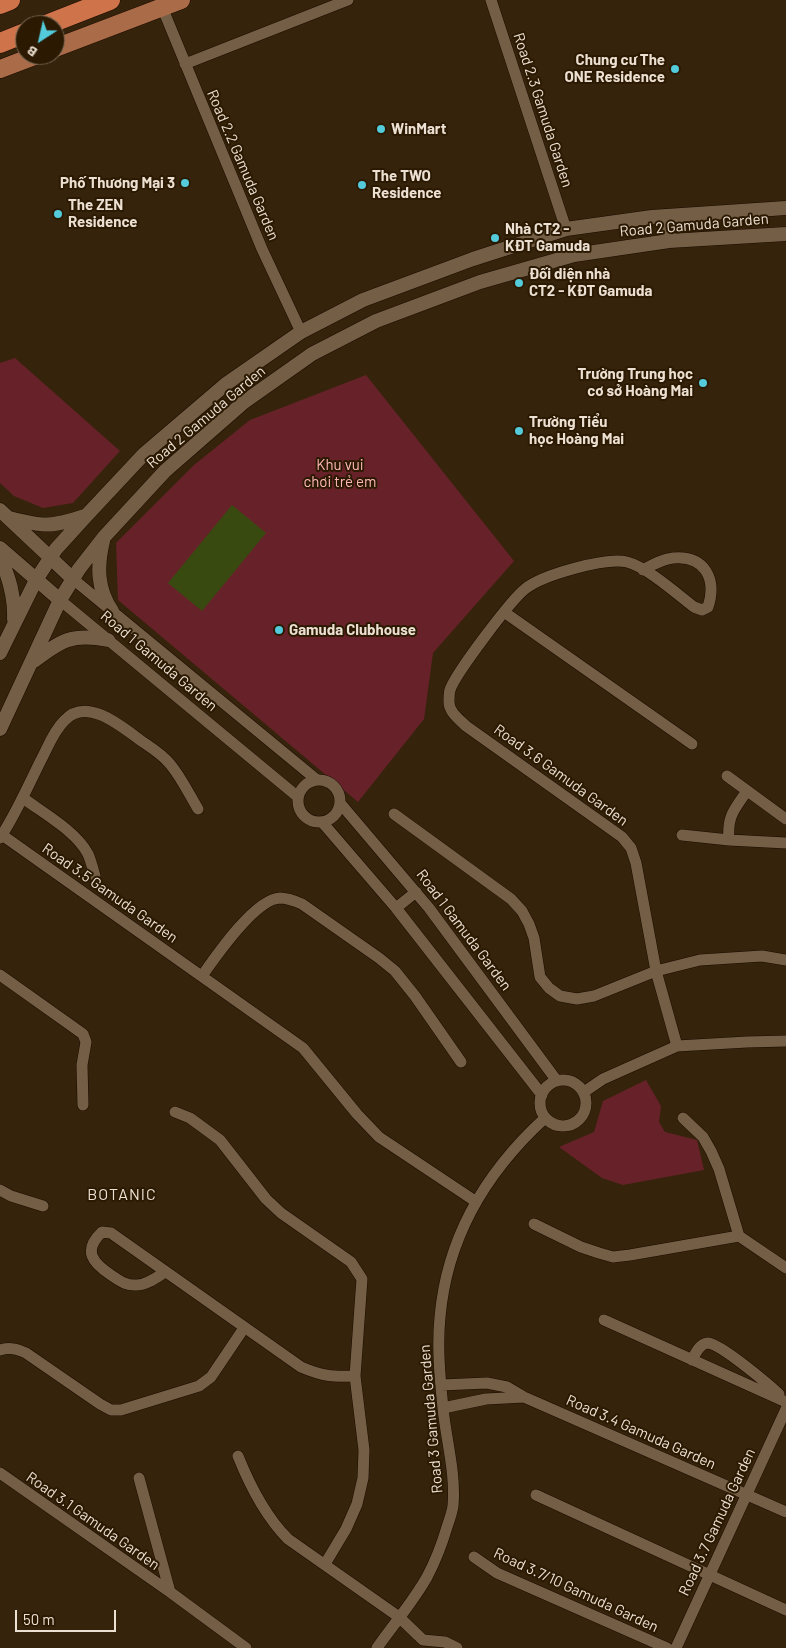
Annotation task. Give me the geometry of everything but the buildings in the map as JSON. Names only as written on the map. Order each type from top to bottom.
[{"type":"highway","points":[[0,4],[10,0]]},
{"type":"highway","points":[[65,18],[110,0]]},
{"type":"highway","points":[[0,43],[15,37]]},
{"type":"main road","points":[[65,44],[181,0]]},
{"type":"main road","points":[[0,70],[15,64]]},
{"type":"street","points":[[185,64],[348,0]]},
{"type":"street","name":"Road 2.3 Gamuda Garden","points":[[491,0],[566,229]]},
{"type":"street","name":"Road 2.2 Gamuda Garden","points":[[162,7],[262,250],[301,332]]},
{"type":"street","name":"Road 2 Gamuda Garden","points":[[50,558],[56,549],[144,454],[226,384],[301,332],[363,300],[473,259],[566,229],[666,216],[786,208]]},
{"type":"street","points":[[666,216],[669,241]]},
{"type":"street","name":"Road 2 Gamuda Garden","points":[[0,729],[60,600],[104,537],[165,471],[244,402],[312,354],[376,320],[480,282],[574,255],[669,241],[786,234]]},
{"type":"street","points":[[301,332],[312,354]]},
{"type":"street","points":[[4,514],[32,524],[50,526],[63,524],[86,516]]},
{"type":"street","points":[[4,514],[73,579]]},
{"type":"street","points":[[104,537],[100,553],[99,578],[104,600],[112,611]]},
{"type":"street","name":"Road 1 Gamuda Garden","points":[[0,548],[298,797]]},
{"type":"street","points":[[0,557],[14,595],[14,624]]},
{"type":"street","points":[[0,653],[36,580],[50,558]]},
{"type":"street","name":"Road 3.6 Gamuda Garden","points":[[643,570],[658,562],[673,558],[690,560],[705,568],[711,580],[711,598],[708,607],[702,610],[694,607],[643,570],[627,562],[602,562],[551,576],[525,588],[504,612],[458,676],[450,690],[448,704],[455,716],[466,726],[622,837],[631,848],[636,863],[656,971],[677,1046]]},
{"type":"street","name":"Road 1 Gamuda Garden","points":[[73,579],[317,780]]},
{"type":"street","points":[[504,612],[692,744]]},
{"type":"street","points":[[31,663],[54,645],[67,640],[92,637],[108,640]]},
{"type":"street","name":"Road 3.5 Gamuda Garden","points":[[198,809],[171,764],[164,757],[111,719],[82,711],[64,719],[1,836],[303,1048],[357,1114],[379,1136],[475,1201]]},
{"type":"street","points":[[727,776],[786,818]]},
{"type":"street","points":[[317,780],[324,780],[333,785],[339,793],[340,803],[337,812],[331,818],[322,822],[312,821],[304,815],[299,807],[298,797],[302,788],[308,782],[317,780]]},
{"type":"street","points":[[729,840],[728,828],[731,815],[747,791]]},
{"type":"street","name":"Road 3.5 Gamuda Garden","points":[[22,798],[71,833],[88,854],[95,876]]},
{"type":"street","name":"Road 1 Gamuda Garden","points":[[340,803],[416,892],[557,1081]]},
{"type":"street","points":[[394,814],[511,899],[522,911],[534,938],[540,977],[549,988],[560,996],[577,999],[594,996],[656,971],[700,960],[762,956],[786,960]]},
{"type":"street","points":[[322,822],[396,908],[542,1094]]},
{"type":"street","points":[[682,835],[786,843]]},
{"type":"street","points":[[396,908],[416,892]]},
{"type":"street","points":[[202,976],[230,938],[267,902],[279,898],[291,899],[318,915],[395,971],[415,996],[461,1062]]},
{"type":"street","points":[[0,976],[83,1034],[86,1042],[82,1065],[82,1105]]},
{"type":"street","points":[[584,1092],[603,1078],[677,1046],[786,1041]]},
{"type":"street","points":[[568,1080],[577,1084],[584,1092],[587,1100],[583,1116],[569,1126],[552,1124],[541,1111],[542,1094],[548,1086],[557,1081],[568,1080]]},
{"type":"street","points":[[175,1112],[190,1118],[220,1140],[266,1199],[281,1213],[351,1262],[362,1279],[355,1376],[364,1450],[363,1478],[357,1504],[346,1529],[324,1564]]},
{"type":"street","name":"Road 3 Gamuda Garden","points":[[399,1616],[427,1576],[444,1537],[453,1507],[453,1482],[443,1408],[439,1339],[440,1316],[446,1275],[460,1234],[475,1201],[523,1138],[545,1118]]},
{"type":"street","points":[[682,1118],[703,1136],[711,1151],[719,1169],[739,1236],[786,1268]]},
{"type":"street","points":[[0,1190],[11,1196],[43,1206]]},
{"type":"street","points":[[534,1224],[581,1247],[612,1256],[630,1255],[739,1236]]},
{"type":"street","points":[[165,1272],[151,1281],[139,1285],[127,1285],[98,1266],[92,1258],[91,1248],[94,1239],[102,1232],[111,1233],[301,1367],[316,1374],[330,1377],[355,1376]]},
{"type":"street","points":[[604,1320],[786,1401]]},
{"type":"street","points":[[0,1350],[7,1348],[17,1349],[26,1353],[110,1410],[121,1410],[199,1386],[211,1377],[244,1328]]},
{"type":"street","points":[[692,1360],[698,1350],[708,1343],[755,1373],[786,1401]]},
{"type":"street","name":"Road 3.4 Gamuda Garden","points":[[441,1386],[487,1383],[507,1386],[524,1397],[786,1512]]},
{"type":"street","name":"Road 3.4 Gamuda Garden","points":[[443,1408],[486,1399],[524,1397]]},
{"type":"street","name":"Road 3.7 Gamuda Garden","points":[[676,1648],[786,1409]]},
{"type":"street","points":[[238,1456],[247,1478],[276,1527],[288,1539],[399,1616],[422,1644],[445,1642],[457,1648]]},
{"type":"street","name":"Road 3.1 Gamuda Garden","points":[[0,1473],[170,1592],[246,1648]]},
{"type":"street","name":"Road 3.1 Gamuda Garden","points":[[139,1478],[170,1592]]},
{"type":"street","points":[[536,1495],[786,1610]]},
{"type":"street","name":"Road 3.7/10 Gamuda Garden","points":[[474,1557],[497,1572],[667,1648]]},
{"type":"street","points":[[377,1648],[399,1616]]},
{"type":"green space","points":[[15,358],[120,451],[73,503],[43,508],[14,496],[0,483],[0,363]]},
{"type":"green space","name":"Khu vui chơi trẻ em","points":[[366,375],[514,561],[433,653],[424,719],[358,802],[118,600],[116,543],[194,465],[250,420]]},
{"type":"green space","points":[[646,1080],[661,1106],[659,1122],[665,1132],[697,1140],[704,1170],[623,1185],[602,1178],[559,1147],[594,1132],[603,1101]]},
{"type":"shaded area","points":[[232,505],[266,533],[202,611],[168,583]]},
{"type":"place","name":"Chung cư The ONE Residence","points":[[675,69]]},
{"type":"place","name":"WinMart","points":[[381,129]]},
{"type":"place","name":"Phố Thương Mại 3","points":[[185,183]]},
{"type":"place","name":"The TWO Residence","points":[[362,185]]},
{"type":"place","name":"The ZEN Residence","points":[[58,214]]},
{"type":"place","name":"Nhà CT2 - KĐT Gamuda","points":[[495,238]]},
{"type":"place","name":"Đối diện nhà CT2 - KĐT Gamuda","points":[[519,283]]},
{"type":"place","name":"Trường Trung học cơ sở Hoàng Mai","points":[[703,383]]},
{"type":"place","name":"Trường Tiểu học Hoàng Mai","points":[[519,431]]},
{"type":"place","name":"Gamuda Clubhouse","points":[[279,630]]},
{"type":"district","name":"BOTANIC","points":[[122,1195]]}]
